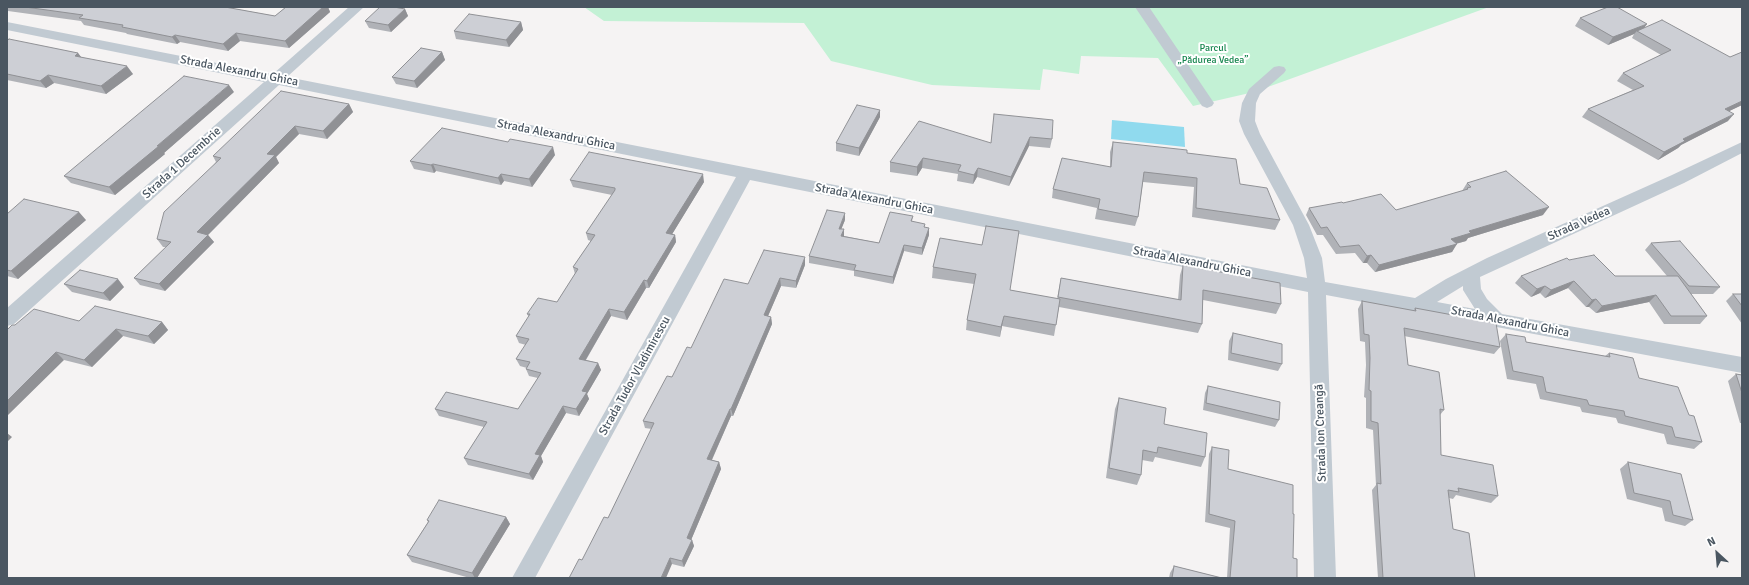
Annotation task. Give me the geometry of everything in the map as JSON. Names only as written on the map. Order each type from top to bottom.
[{"type":"street","name":"Strada 1 Decembrie","points":[[7,319],[357,7]]},
{"type":"street","points":[[1142,7],[1207,103]]},
{"type":"street","name":"Strada Alexandru Ghica","points":[[7,26],[277,78],[1317,287],[1742,365]]},
{"type":"street","name":"Strada Ion Creangă","points":[[1279,70],[1254,92],[1248,103],[1247,121],[1255,139],[1284,189],[1301,225],[1313,258],[1317,287],[1325,578]]},
{"type":"street","name":"Strada Vedea","points":[[1418,305],[1436,293],[1471,274],[1678,179],[1742,147]]},
{"type":"street","name":"Strada Tudor Vladimirescu","points":[[523,578],[746,173]]},
{"type":"street","points":[[1471,274],[1472,290],[1481,304],[1497,320]]},
{"type":"green space","name":"Parcul „Pădurea Vedea”","points":[[584,7],[1489,7],[1254,92],[1193,106],[1158,58],[1081,56],[1079,74],[1043,69],[1040,90],[932,85],[831,61],[804,23],[604,21]]},
{"type":"water","points":[[1112,120],[1184,127],[1185,147],[1111,139]]},
{"type":"building","points":[[25,7],[225,7],[275,16],[286,7],[323,7],[285,41],[236,33],[223,44],[175,35],[172,37],[122,27],[123,25],[79,18],[83,15]]},
{"type":"building","points":[[380,7],[405,9],[388,25],[365,21]]},
{"type":"building","points":[[1608,7],[1617,7],[1647,24],[1613,37],[1580,18]]},
{"type":"building","points":[[469,14],[521,22],[506,40],[454,31]]},
{"type":"building","points":[[1662,20],[1730,57],[1742,52],[1742,101],[1725,109],[1734,114],[1683,139],[1685,141],[1664,152],[1588,109],[1644,86],[1623,73],[1671,50],[1637,31]]},
{"type":"building","points":[[9,39],[78,53],[75,56],[127,66],[101,86],[48,75],[40,81],[7,74],[7,41]]},
{"type":"building","points":[[421,48],[442,52],[414,81],[392,77]]},
{"type":"building","points":[[184,76],[229,85],[109,187],[64,176]]},
{"type":"building","points":[[281,91],[349,104],[323,131],[295,126],[267,154],[275,155],[197,232],[208,235],[159,284],[134,278],[171,242],[157,239],[164,212],[221,158],[213,156]]},
{"type":"building","points":[[857,105],[880,110],[859,148],[836,143]]},
{"type":"building","points":[[994,114],[1053,120],[1052,139],[1030,137],[1011,177],[978,168],[974,175],[958,171],[961,165],[923,158],[917,167],[890,162],[919,121],[991,143]]},
{"type":"building","points":[[442,128],[508,142],[510,139],[553,147],[529,179],[501,174],[498,178],[433,164],[431,165],[410,161]]},
{"type":"building","points":[[1113,142],[1187,150],[1187,153],[1236,159],[1240,184],[1267,188],[1280,220],[1196,208],[1197,178],[1144,172],[1138,217],[1098,209],[1100,199],[1053,189],[1062,158],[1111,167]]},
{"type":"building","points":[[589,152],[703,174],[666,233],[675,235],[647,281],[644,280],[624,312],[609,309],[579,359],[598,363],[582,391],[587,392],[576,409],[563,406],[535,454],[540,455],[529,474],[464,458],[487,422],[435,409],[446,392],[518,409],[541,373],[526,369],[530,362],[516,359],[529,339],[516,336],[530,314],[527,314],[538,298],[557,302],[578,269],[573,267],[595,235],[586,233],[615,190],[615,188],[570,180]]},
{"type":"building","points":[[1506,171],[1549,207],[1469,231],[1471,233],[1451,239],[1457,244],[1379,265],[1371,255],[1367,256],[1359,245],[1340,247],[1327,227],[1321,228],[1309,208],[1343,203],[1381,194],[1396,210],[1468,189],[1467,188],[1471,187],[1467,183]]},
{"type":"building","points":[[24,199],[79,212],[11,271],[7,270],[7,214]]},
{"type":"building","points":[[827,210],[845,213],[839,229],[844,229],[841,236],[879,243],[890,212],[913,216],[911,221],[925,224],[924,227],[929,228],[922,248],[904,245],[893,277],[854,270],[856,265],[809,256]]},
{"type":"building","points":[[986,226],[1019,231],[1010,290],[1060,299],[1056,325],[1004,316],[1001,327],[967,320],[976,274],[933,267],[940,238],[982,245]]},
{"type":"building","points":[[1680,241],[1720,287],[1689,286],[1651,243]]},
{"type":"building","points":[[764,250],[805,257],[796,281],[780,278],[764,315],[771,317],[731,409],[707,459],[719,462],[687,538],[692,540],[682,561],[670,558],[661,578],[569,578],[579,559],[582,560],[604,517],[608,518],[654,423],[643,421],[667,376],[672,377],[687,347],[691,348],[724,279],[748,284]]},
{"type":"building","points":[[1594,255],[1615,276],[1678,276],[1707,316],[1671,316],[1656,295],[1602,306],[1596,299],[1592,300],[1574,281],[1551,290],[1545,286],[1537,289],[1521,276],[1567,258],[1569,260]]},
{"type":"building","points":[[1183,265],[1280,283],[1281,304],[1203,290],[1202,324],[1058,297],[1061,278],[1181,300]]},
{"type":"building","points":[[80,270],[118,279],[103,293],[64,284]]},
{"type":"building","points":[[1733,294],[1742,294],[1742,306]]},
{"type":"building","points":[[1362,301],[1416,311],[1415,308],[1496,323],[1500,347],[1404,328],[1408,365],[1439,372],[1444,410],[1440,409],[1441,455],[1493,465],[1498,496],[1458,488],[1459,492],[1448,490],[1453,529],[1469,533],[1475,578],[1383,578],[1377,483],[1381,484],[1378,423],[1371,421],[1371,391],[1369,390],[1369,335],[1364,334]]},
{"type":"building","points":[[95,306],[162,322],[148,336],[116,329],[84,360],[56,352],[7,401],[7,330],[34,309],[79,321]]},
{"type":"building","points":[[1233,333],[1282,344],[1282,364],[1231,353]]},
{"type":"building","points":[[1506,334],[1525,337],[1526,342],[1610,357],[1609,353],[1633,358],[1639,378],[1678,387],[1689,415],[1694,416],[1702,442],[1675,437],[1672,427],[1625,416],[1624,411],[1589,405],[1587,400],[1546,392],[1543,377],[1513,371]]},
{"type":"building","points":[[1736,374],[1742,375],[1742,393]]},
{"type":"building","points":[[1208,386],[1280,402],[1279,420],[1206,403]]},
{"type":"building","points":[[1119,398],[1166,408],[1164,424],[1207,433],[1205,457],[1158,447],[1157,453],[1143,450],[1141,475],[1109,468]]},
{"type":"building","points":[[1212,447],[1229,450],[1228,469],[1293,485],[1293,558],[1297,559],[1297,578],[1230,578],[1235,521],[1209,514]]},
{"type":"building","points":[[1628,462],[1681,474],[1693,520],[1673,515],[1670,501],[1634,493]]},
{"type":"building","points":[[439,500],[506,517],[472,573],[407,555],[429,521],[427,520]]},
{"type":"building","points":[[1174,566],[1222,578],[1172,578]]}]
